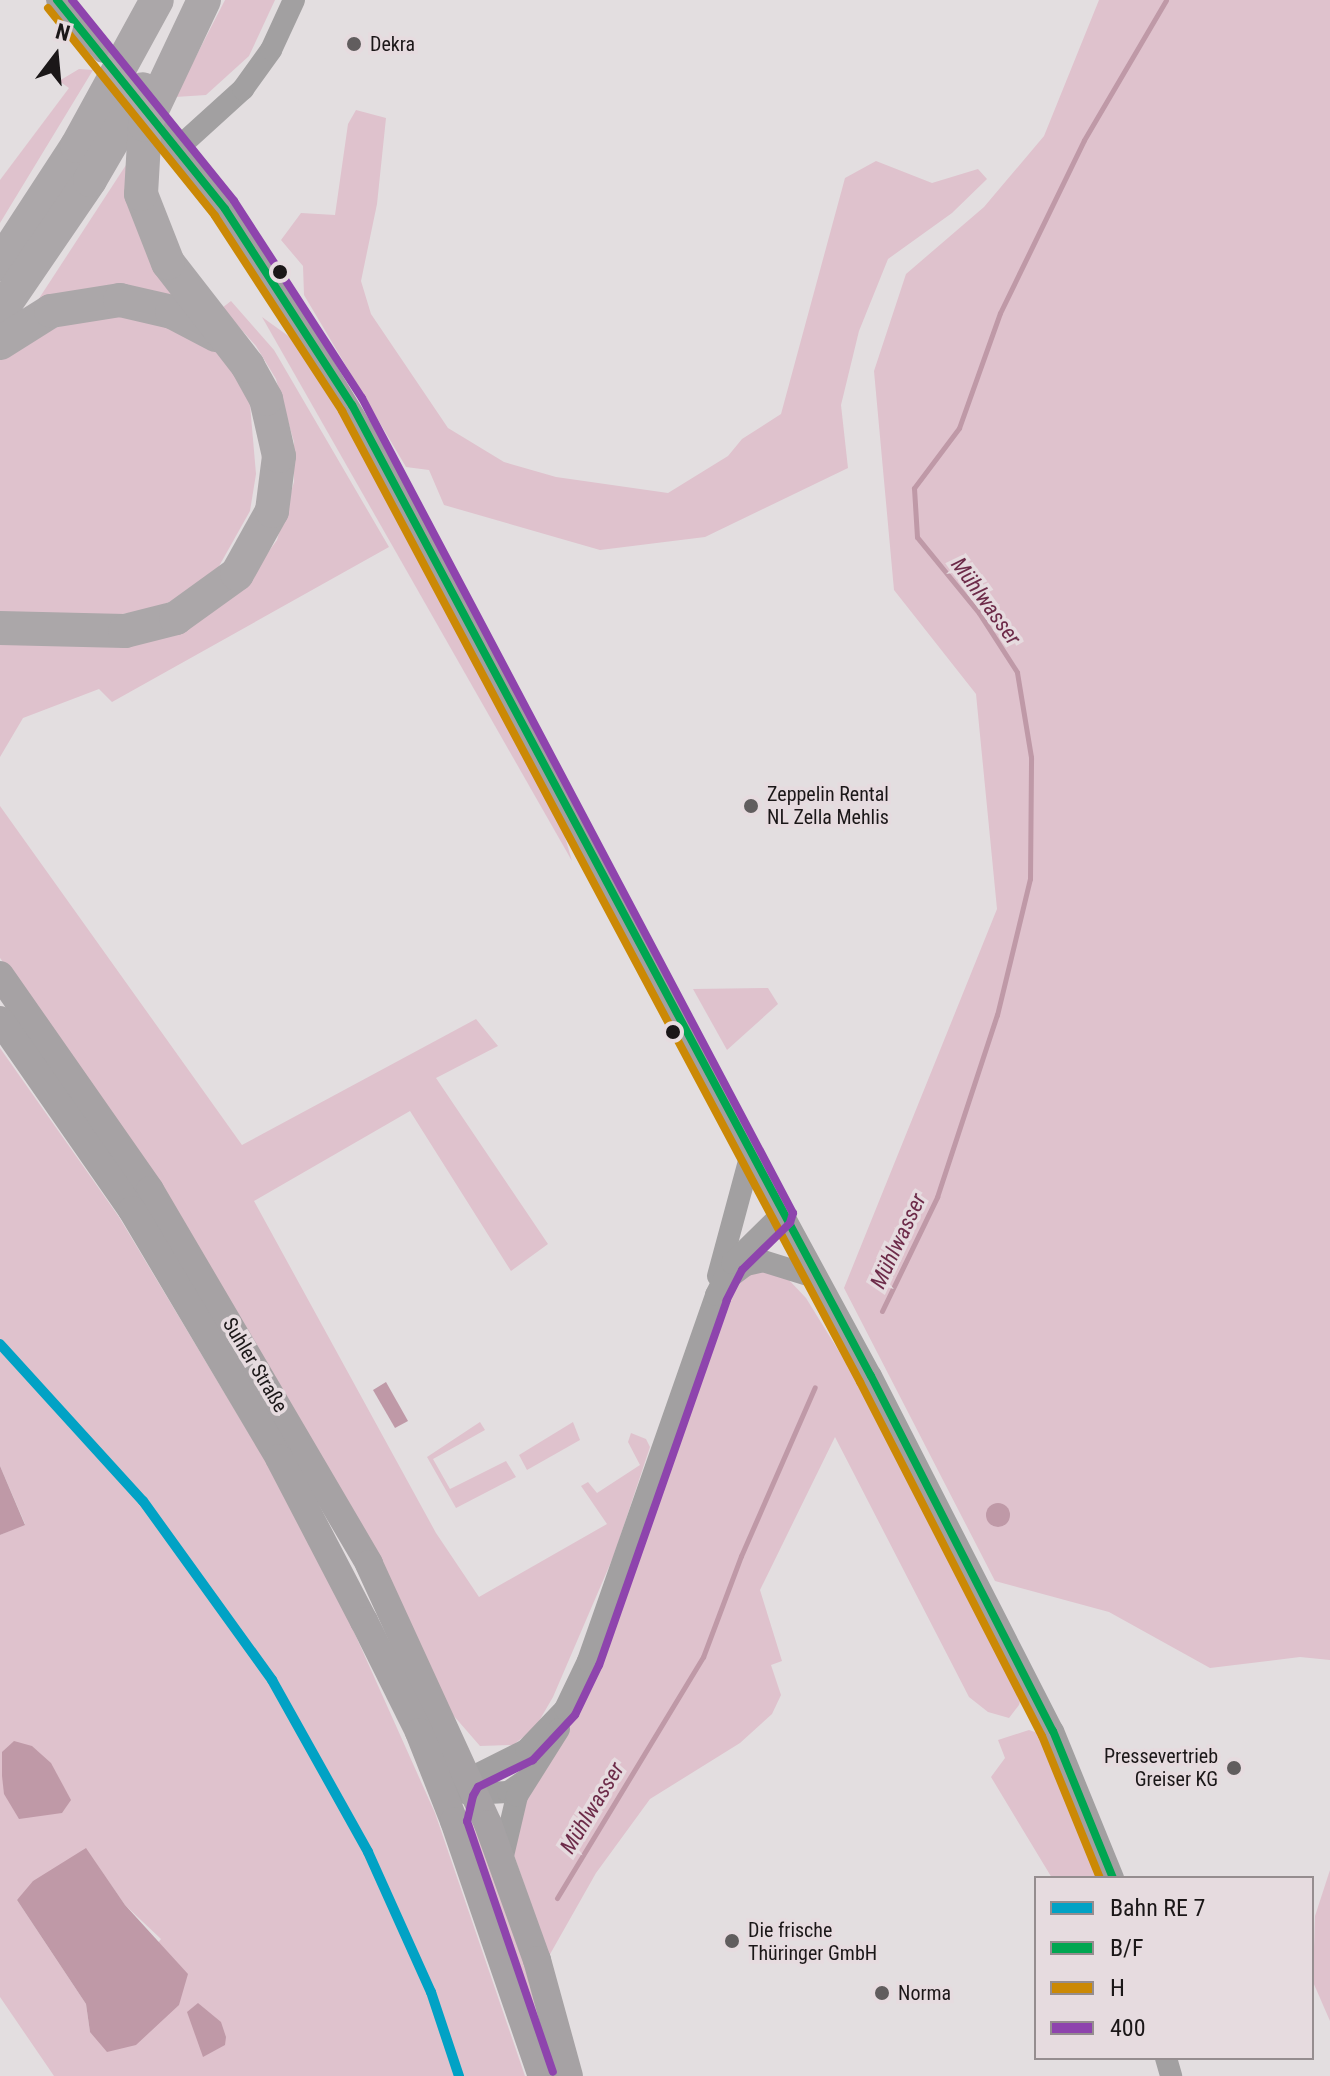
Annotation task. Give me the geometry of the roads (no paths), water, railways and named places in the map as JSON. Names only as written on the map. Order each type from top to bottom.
[{"type":"highway","points":[[0,628],[125,631],[152,625],[193,608],[237,574],[265,529],[279,472],[273,419],[248,366],[160,250],[141,194],[131,124],[158,38],[189,0]]},
{"type":"highway","points":[[0,312],[131,124],[158,38],[204,0]]},
{"type":"highway","points":[[0,264],[131,124]]},
{"type":"highway","points":[[0,343],[51,311],[120,300],[172,312],[204,327],[248,366]]},
{"type":"main road","name":"Suhler Straße","points":[[0,975],[150,1190],[321,1477],[413,1652],[502,1860],[569,2076]]},
{"type":"main road","name":"Suhler Straße","points":[[0,1020],[132,1210],[279,1458],[432,1764],[539,2064]]},
{"type":"main road","points":[[454,1821],[469,1788]]},
{"type":"street","points":[[57,0],[103,52]]},
{"type":"street","points":[[178,148],[243,89],[271,50],[294,0]]},
{"type":"street","points":[[131,124],[178,148],[250,244],[352,405],[544,760],[814,1277],[871,1376],[1053,1731],[1112,1876]]},
{"type":"street","points":[[502,1860],[510,1812],[529,1777],[558,1737],[565,1709],[588,1661],[708,1313],[750,1157]]},
{"type":"street","points":[[729,1237],[746,1217],[781,1215]]},
{"type":"street","points":[[708,1313],[732,1263],[781,1215]]},
{"type":"street","points":[[708,1313],[725,1283],[746,1265],[772,1262],[814,1277]]},
{"type":"street","points":[[469,1788],[526,1750],[565,1709]]},
{"type":"street","points":[[432,1764],[440,1779],[469,1788],[508,1792],[529,1777]]},
{"type":"waterway","name":"Mühlwasser","points":[[882,1311],[937,1197],[997,1015],[1030,879],[1031,757],[1017,672],[979,613],[917,537],[914,488],[959,428],[1000,313],[1084,140],[1166,0]]},
{"type":"waterway","name":"Mühlwasser","points":[[557,1898],[703,1657],[741,1556],[815,1387]]},
{"type":"place","name":"Dekra","points":[[354,44]]},
{"type":"place","name":"Zeppelin Rental NL Zella Mehlis","points":[[751,806]]},
{"type":"place","name":"Pressevertrieb Greiser KG","points":[[1234,1768]]},
{"type":"place","name":"Die frische Thüringer GmbH","points":[[732,1941]]},
{"type":"place","name":"Norma","points":[[882,1993]]}]
